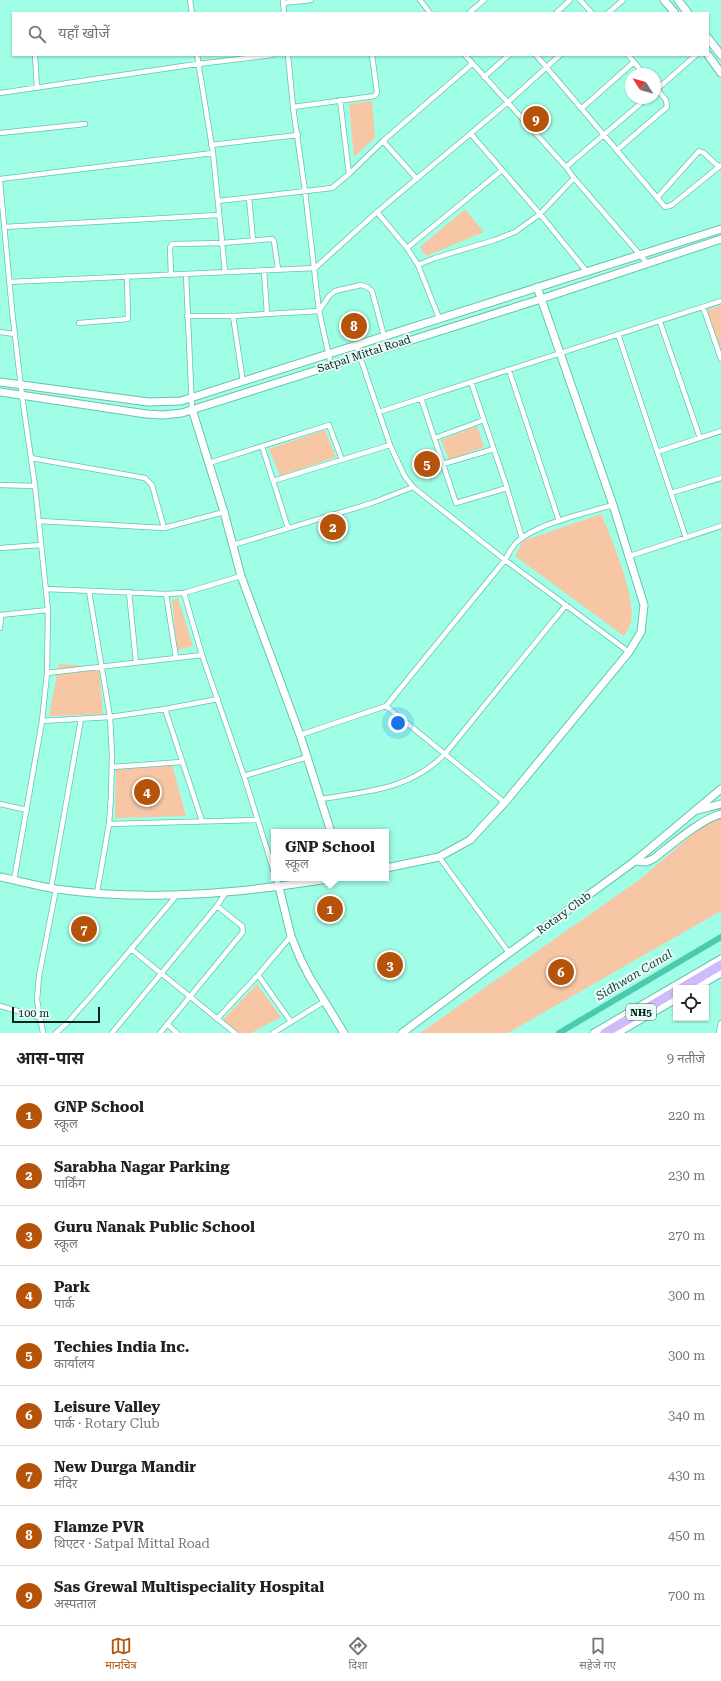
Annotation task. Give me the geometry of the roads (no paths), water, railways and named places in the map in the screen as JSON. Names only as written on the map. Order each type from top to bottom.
[{"type":"highway","points":[[687,985],[721,965]]},
{"type":"highway","name":"NH5","points":[[605,1033],[673,993]]},
{"type":"street","points":[[190,0],[192,12]]},
{"type":"street","points":[[284,12],[283,1],[311,0]]},
{"type":"street","points":[[420,0],[429,12]]},
{"type":"street","points":[[470,12],[484,0]]},
{"type":"street","points":[[557,12],[570,0]]},
{"type":"street","points":[[580,0],[591,12]]},
{"type":"street","points":[[609,12],[623,0]]},
{"type":"street","points":[[664,0],[674,12]]},
{"type":"street","points":[[678,0],[687,12]]},
{"type":"street","points":[[709,39],[721,55]]},
{"type":"street","points":[[34,56],[37,88]]},
{"type":"street","points":[[197,56],[212,144],[225,272]]},
{"type":"street","points":[[0,93],[198,64],[264,56]]},
{"type":"street","points":[[288,56],[293,108],[298,135],[319,311],[331,365]]},
{"type":"street","points":[[293,108],[340,100],[374,97],[376,94],[372,56]]},
{"type":"street","points":[[466,56],[566,167],[647,263]]},
{"type":"street","points":[[484,77],[508,56]]},
{"type":"street","points":[[537,56],[582,108],[604,135],[657,198],[665,207],[672,206],[720,166],[704,153],[699,151],[657,198]]},
{"type":"street","points":[[9,282],[314,268],[377,212],[507,103],[559,56]]},
{"type":"street","points":[[629,56],[639,68]]},
{"type":"street","points":[[661,85],[695,56]]},
{"type":"street","points":[[709,56],[721,73]]},
{"type":"street","points":[[582,108],[634,62]]},
{"type":"street","points":[[218,201],[332,188],[350,174],[383,141],[472,64]]},
{"type":"street","points":[[617,150],[667,107],[666,100],[661,94]]},
{"type":"street","points":[[340,100],[350,174]]},
{"type":"street","points":[[566,167],[640,104]]},
{"type":"street","points":[[0,133],[85,124]]},
{"type":"street","points":[[470,134],[540,214],[587,272]]},
{"type":"street","points":[[212,144],[298,135]]},
{"type":"street","points":[[383,141],[417,179]]},
{"type":"street","points":[[14,880],[42,721],[47,673],[48,610],[35,486],[20,385],[0,180],[213,153]]},
{"type":"street","points":[[407,248],[502,170]]},
{"type":"street","points":[[418,265],[435,258],[504,237],[527,225],[540,214],[574,178]]},
{"type":"street","points":[[249,198],[253,240]]},
{"type":"street","points":[[377,212],[407,248],[418,265],[439,318]]},
{"type":"street","points":[[4,227],[219,215]]},
{"type":"street","name":"Satpal Mittal Road","points":[[0,382],[148,402],[171,402],[192,398],[721,229]]},
{"type":"street","name":"Satpal Mittal Road","points":[[0,392],[146,414],[168,415],[192,409],[541,299],[721,239]]},
{"type":"street","points":[[171,275],[171,245],[253,240],[274,240],[278,269]]},
{"type":"street","points":[[264,270],[267,314]]},
{"type":"street","points":[[186,274],[192,409],[224,512],[241,576],[308,757],[330,829]]},
{"type":"street","points":[[79,323],[128,319],[127,277]]},
{"type":"street","points":[[319,311],[329,296],[335,291],[361,285],[367,287],[372,291],[384,336]]},
{"type":"street","points":[[389,867],[439,857],[470,840],[505,803],[629,652],[641,632],[644,605],[630,556],[537,287]]},
{"type":"street","points":[[379,412],[721,301]]},
{"type":"street","points":[[703,307],[721,359]]},
{"type":"street","points":[[187,316],[233,316],[319,311]]},
{"type":"street","points":[[233,316],[243,382]]},
{"type":"street","points":[[660,322],[700,438]]},
{"type":"street","points":[[0,332],[15,334]]},
{"type":"street","points":[[618,334],[686,538]]},
{"type":"street","points":[[356,345],[390,445],[404,475],[414,487],[505,560],[629,652]]},
{"type":"street","points":[[509,370],[559,521]]},
{"type":"street","points":[[472,382],[522,538]]},
{"type":"street","points":[[421,398],[456,503],[507,488]]},
{"type":"street","points":[[434,438],[484,420]]},
{"type":"street","points":[[209,463],[329,425],[342,460]]},
{"type":"street","points":[[657,452],[721,431]]},
{"type":"street","points":[[273,482],[390,445]]},
{"type":"street","points":[[262,446],[288,528]]},
{"type":"street","points":[[443,464],[494,449]]},
{"type":"street","points":[[30,458],[145,478],[152,485],[164,528]]},
{"type":"street","points":[[671,493],[721,478]]},
{"type":"street","points":[[0,485],[35,486]]},
{"type":"street","points":[[233,546],[372,503],[414,487]]},
{"type":"street","points":[[300,735],[386,706],[505,560],[514,545],[522,538],[529,533],[559,521],[613,506]]},
{"type":"street","points":[[39,522],[164,528],[224,512]]},
{"type":"street","points":[[630,556],[721,526]]},
{"type":"street","points":[[0,548],[41,545]]},
{"type":"street","points":[[46,589],[166,594],[184,593],[241,576]]},
{"type":"street","points":[[89,591],[110,717],[112,767],[109,824],[97,893]]},
{"type":"street","points":[[129,592],[136,662]]},
{"type":"street","points":[[184,593],[202,655],[244,776],[271,863]]},
{"type":"street","points":[[166,594],[176,658]]},
{"type":"street","points":[[322,799],[394,786],[421,774],[434,764],[445,754],[566,605]]},
{"type":"street","points":[[0,628],[0,615],[48,610]]},
{"type":"street","points":[[47,673],[202,655]]},
{"type":"street","points":[[42,721],[110,717],[218,699]]},
{"type":"street","points":[[386,706],[505,803]]},
{"type":"street","points":[[165,709],[202,821]]},
{"type":"street","points":[[43,1033],[37,1000],[38,976],[81,719]]},
{"type":"street","points":[[244,776],[308,757]]},
{"type":"street","points":[[112,767],[182,762]]},
{"type":"street","name":"Rotary Club","points":[[402,1033],[635,861],[721,789]]},
{"type":"street","points":[[0,804],[27,810]]},
{"type":"street","points":[[696,811],[721,804]]},
{"type":"street","points":[[635,861],[646,862],[653,859],[703,823],[714,816],[721,814]]},
{"type":"street","points":[[109,824],[257,820]]},
{"type":"street","points":[[439,857],[509,953]]},
{"type":"street","points":[[0,877],[53,888],[97,893],[177,895],[279,887],[316,881]]},
{"type":"street","points":[[277,881],[291,936],[309,976],[344,1033]]},
{"type":"street","points":[[112,1033],[226,892]]},
{"type":"street","points":[[56,1033],[92,995],[177,895]]},
{"type":"street","points":[[160,1033],[244,932],[242,926],[216,906]]},
{"type":"street","points":[[218,1019],[291,936]]},
{"type":"street","points":[[130,949],[235,1033]]},
{"type":"street","points":[[594,1033],[721,959]]},
{"type":"street","points":[[700,985],[721,973]]},
{"type":"street","points":[[258,975],[290,1022]]},
{"type":"street","points":[[273,1033],[325,1001]]},
{"type":"street","points":[[617,1033],[673,1001]]},
{"type":"street","points":[[0,1006],[39,1016]]},
{"type":"street","points":[[719,1033],[721,1023]]},
{"type":"street","points":[[167,1024],[177,1033]]},
{"type":"waterway","name":"Sidhwan Canal","points":[[559,1033],[721,937]]},
{"type":"place","name":"Sas Grewal Multispeciality Hospital","points":[[536,119]]},
{"type":"place","name":"Flamze PVR","points":[[354,326]]},
{"type":"place","name":"Techies India Inc.","points":[[427,464]]},
{"type":"place","name":"Sarabha Nagar Parking","points":[[333,527]]},
{"type":"place","name":"Park","points":[[147,792]]},
{"type":"place","name":"GNP School","points":[[330,909]]},
{"type":"place","name":"New Durga Mandir","points":[[84,929]]},
{"type":"place","name":"Guru Nanak Public School","points":[[390,965]]},
{"type":"place","name":"Leisure Valley","points":[[561,972]]}]
